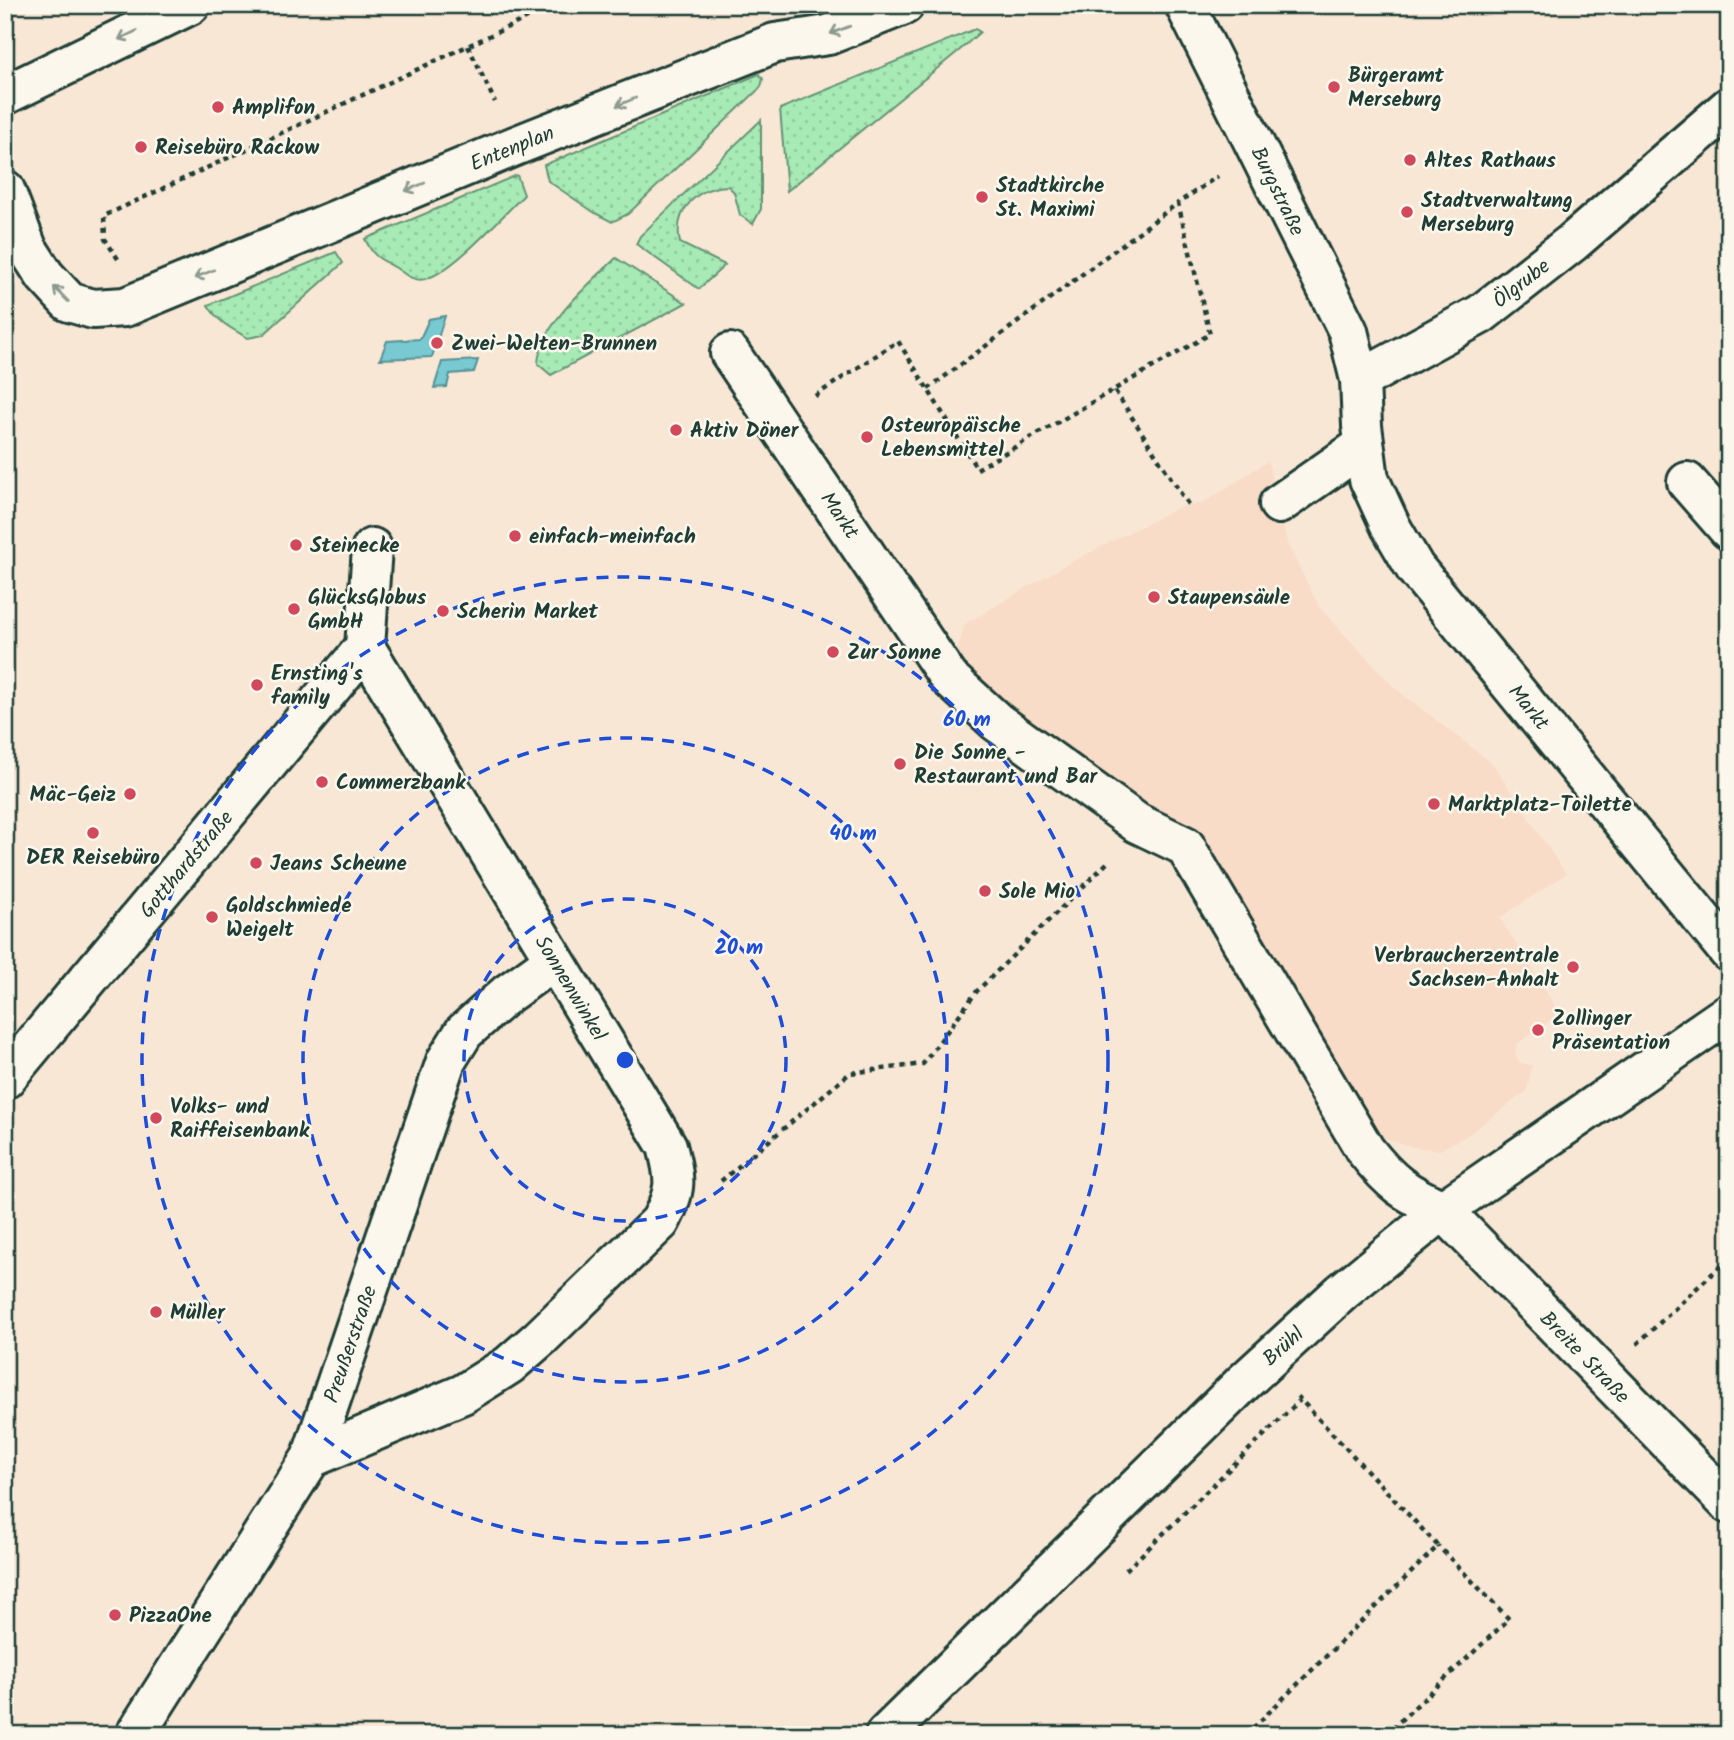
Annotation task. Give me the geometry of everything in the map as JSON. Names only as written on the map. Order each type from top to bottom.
[{"type":"street","points":[[5,95],[190,5]]},
{"type":"street","name":"Entenplan","points":[[16,256],[45,276],[69,302],[93,309],[125,307],[515,146],[775,43],[828,35],[904,5]]},
{"type":"street","name":"Burgstraße","points":[[1185,5],[1348,331],[1360,380]]},
{"type":"street","name":"Ölgrube","points":[[1360,380],[1481,314],[1573,242],[1729,107]]},
{"type":"street","points":[[5,190],[16,256]]},
{"type":"street","name":"Markt","points":[[730,354],[949,678],[997,722],[1144,827],[1185,846],[1366,1150],[1381,1170],[1401,1189],[1443,1210]]},
{"type":"street","name":"Markt","points":[[1360,380],[1369,479],[1391,527],[1415,568],[1729,952]]},
{"type":"street","points":[[1279,504],[1364,445]]},
{"type":"street","points":[[1687,482],[1729,530]]},
{"type":"street","points":[[365,647],[372,548]]},
{"type":"street","name":"Sonnenwinkel","points":[[365,647],[667,1146],[675,1186],[670,1204]]},
{"type":"street","name":"Gotthardstraße","points":[[5,1079],[365,647]]},
{"type":"street","name":"Preußerstraße","points":[[135,1735],[311,1458],[446,1061],[464,1032],[507,994],[553,961]]},
{"type":"street","name":"Brühl","points":[[885,1735],[1265,1362],[1342,1292],[1443,1210],[1729,1013]]},
{"type":"street","points":[[311,1458],[463,1394],[509,1365],[642,1241],[660,1222],[670,1204]]},
{"type":"street","name":"Breite Straße","points":[[1443,1210],[1729,1504]]},
{"type":"path","points":[[113,254],[105,239],[104,216],[555,5]]},
{"type":"path","points":[[468,46],[483,77]]},
{"type":"path","points":[[928,389],[1178,203],[1258,149]]},
{"type":"path","points":[[776,422],[898,341],[977,469],[1210,334],[1178,203]]},
{"type":"path","points":[[1115,391],[1189,506]]},
{"type":"path","points":[[670,1204],[702,1197],[850,1073],[923,1063],[977,991],[1144,827]]},
{"type":"path","points":[[1602,1374],[1729,1258]]},
{"type":"path","points":[[1265,1362],[1508,1619],[1385,1735]]},
{"type":"path","points":[[1124,1572],[1300,1400]]},
{"type":"path","points":[[1246,1735],[1438,1546]]},
{"type":"shaded area","points":[[1268,461],[1287,543],[1320,608],[1396,689],[1493,764],[1566,874],[1500,918],[1560,1014],[1517,1044],[1515,1053],[1520,1063],[1532,1065],[1527,1091],[1468,1135],[1440,1150],[1413,1147],[1387,1139],[1365,1150],[1185,846],[949,678],[965,624],[1065,565],[1177,508],[1203,503]]},
{"type":"green space","points":[[975,29],[980,32],[961,49],[787,191],[780,109]]},
{"type":"green space","points":[[759,74],[763,79],[761,87],[628,214],[612,222],[548,181],[544,165]]},
{"type":"green space","points":[[761,120],[761,209],[753,224],[740,215],[734,192],[728,186],[716,187],[697,196],[689,203],[680,221],[680,243],[725,265],[699,289],[636,244],[640,236]]},
{"type":"green space","points":[[517,175],[524,195],[463,255],[425,279],[409,277],[378,257],[365,239]]},
{"type":"green space","points":[[336,252],[343,263],[263,335],[248,338],[221,321],[208,305]]},
{"type":"green space","points":[[616,258],[686,303],[551,375],[538,364],[547,334],[568,306]]},
{"type":"water","name":"Zwei-Welten-Brunnen","points":[[445,316],[432,357],[380,359],[387,341],[420,339],[429,319]]},
{"type":"water","name":"Zwei-Welten-Brunnen","points":[[478,360],[474,372],[450,374],[447,387],[434,388],[442,362]]},
{"type":"place","name":"Bürgeramt Merseburg","points":[[1334,87]]},
{"type":"place","name":"Amplifon","points":[[218,107]]},
{"type":"place","name":"Reisebüro Rackow","points":[[141,147]]},
{"type":"place","name":"Altes Rathaus","points":[[1410,160]]},
{"type":"place","name":"Stadtkirche St. Maximi","points":[[982,197]]},
{"type":"place","name":"Stadtverwaltung Merseburg","points":[[1407,212]]},
{"type":"place","name":"Zwei-Welten-Brunnen","points":[[437,343]]},
{"type":"place","name":"Aktiv Döner","points":[[676,430]]},
{"type":"place","name":"Osteuropäische Lebensmittel","points":[[867,437]]},
{"type":"place","name":"einfach-meinfach","points":[[515,536]]},
{"type":"place","name":"Steinecke","points":[[296,545]]},
{"type":"place","name":"Staupensäule","points":[[1154,597]]},
{"type":"place","name":"GlücksGlobus GmbH","points":[[294,609]]},
{"type":"place","name":"Scherin Market","points":[[443,611]]},
{"type":"place","name":"Zur Sonne","points":[[833,652]]},
{"type":"place","name":"Ernsting's family","points":[[257,685]]},
{"type":"place","name":"Die Sonne - Restaurant und Bar","points":[[900,764]]},
{"type":"place","name":"Commerzbank","points":[[322,782]]},
{"type":"place","name":"Mäc-Geiz","points":[[130,794]]},
{"type":"place","name":"Marktplatz-Toilette","points":[[1434,804]]},
{"type":"place","name":"DER Reisebüro","points":[[93,833]]},
{"type":"place","name":"Jeans Scheune","points":[[256,863]]},
{"type":"place","name":"Sole Mio","points":[[985,891]]},
{"type":"place","name":"Goldschmiede Weigelt","points":[[212,917]]},
{"type":"place","name":"Verbraucherzentrale Sachsen-Anhalt","points":[[1573,967]]},
{"type":"place","name":"Zollinger Präsentation","points":[[1538,1030]]},
{"type":"place","name":"Volks- und Raiffeisenbank","points":[[156,1118]]},
{"type":"place","name":"Müller","points":[[156,1312]]},
{"type":"place","name":"PizzaOne","points":[[115,1615]]}]
